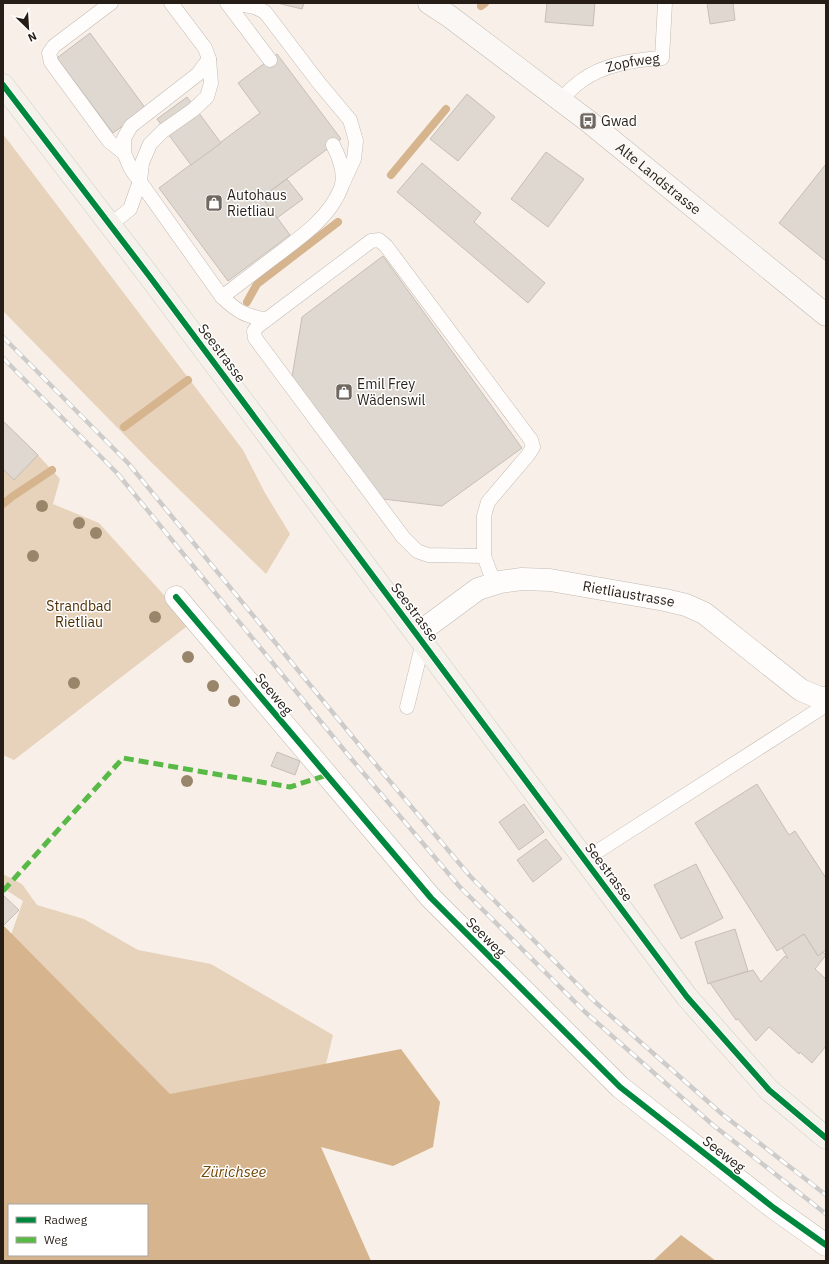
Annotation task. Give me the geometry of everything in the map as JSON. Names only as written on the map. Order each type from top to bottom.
[{"type":"main road","name":"Seestrasse","points":[[3,85],[155,283],[687,997],[769,1090],[826,1138]]},
{"type":"street","name":"Alte Landstrasse","points":[[429,3],[450,16],[642,164],[739,246],[826,315]]},
{"type":"street","name":"Rietliaustrasse","points":[[420,638],[478,589],[494,583],[522,579],[550,580],[686,605],[704,613],[801,690],[820,698],[826,698]]},
{"type":"street","name":"Seeweg","points":[[176,597],[436,904],[620,1087],[774,1208],[826,1245]]},
{"type":"lane","points":[[111,3],[54,46],[49,53],[51,62],[109,140],[124,153]]},
{"type":"lane","points":[[110,225],[130,209],[140,181],[142,163],[150,144],[163,131],[193,110],[207,97],[211,83],[209,59],[205,48],[171,3]]},
{"type":"lane","points":[[226,3],[270,60]]},
{"type":"lane","points":[[222,296],[302,236],[323,215],[333,202],[354,159],[356,141],[350,120],[319,83],[264,12],[255,6],[233,3]]},
{"type":"lane","name":"Zopfweg","points":[[560,100],[582,80],[607,68],[632,60],[662,58],[665,3]]},
{"type":"lane","points":[[209,59],[198,74],[131,126],[124,138],[124,153],[131,169],[222,296],[236,310],[251,317],[266,320]]},
{"type":"lane","points":[[333,145],[338,154],[342,170],[341,187]]},
{"type":"lane","points":[[484,556],[428,555],[417,551],[403,537],[255,338],[254,331],[258,326],[371,241],[379,240],[386,246],[531,440],[533,447],[488,502],[484,516],[484,556],[494,583]]},
{"type":"lane","points":[[406,707],[420,638]]},
{"type":"lane","points":[[584,860],[826,705]]},
{"type":"green space","points":[[3,134],[243,450],[265,493],[290,534],[266,574],[151,462],[3,311]]},
{"type":"green space","name":"Strandbad Rietliau","points":[[3,421],[60,479],[53,504],[99,523],[190,624],[14,760],[3,755]]},
{"type":"green space","points":[[3,874],[22,884],[37,905],[84,919],[138,950],[211,964],[333,1035],[320,1089],[195,1127],[7,946],[23,901],[3,888]]},
{"type":"water","name":"Zürichsee","points":[[3,925],[170,1094],[401,1049],[440,1102],[433,1147],[393,1166],[321,1147],[371,1261],[3,1261]]},
{"type":"water","points":[[681,1235],[716,1261],[653,1261]]},
{"type":"building","points":[[277,3],[304,3],[302,9]]},
{"type":"building","points":[[547,3],[595,3],[593,26],[545,22]]},
{"type":"building","points":[[707,3],[733,3],[735,20],[710,24]]},
{"type":"building","points":[[90,33],[146,109],[113,133],[57,58]]},
{"type":"building","points":[[277,54],[341,139],[262,197],[290,235],[228,281],[159,188],[260,113],[238,83]]},
{"type":"building","points":[[467,94],[495,117],[458,161],[430,139]]},
{"type":"building","points":[[187,97],[221,143],[191,165],[157,119]]},
{"type":"building","points":[[546,152],[584,179],[548,227],[511,199]]},
{"type":"building","points":[[422,163],[481,213],[474,222],[545,283],[528,303],[397,192]]},
{"type":"building","points":[[826,164],[826,261],[779,223]]},
{"type":"building","points":[[287,179],[303,199],[277,218],[262,197]]},
{"type":"building","points":[[383,256],[522,448],[442,506],[383,499],[292,377],[302,317]]},
{"type":"building","points":[[3,421],[38,455],[14,480],[3,469]]},
{"type":"building","points":[[277,752],[300,761],[295,775],[271,766]]},
{"type":"building","points":[[757,784],[789,835],[795,831],[826,878],[826,950],[818,956],[804,934],[777,951],[695,823]]},
{"type":"building","points":[[524,804],[544,832],[519,850],[499,822]]},
{"type":"building","points":[[546,839],[562,859],[533,882],[517,860]]},
{"type":"building","points":[[696,864],[723,918],[681,939],[654,885]]},
{"type":"building","points":[[3,895],[19,910],[3,926]]},
{"type":"building","points":[[735,929],[748,971],[708,984],[695,942]]},
{"type":"building","points":[[804,934],[818,956],[823,952],[826,955],[815,969],[826,979],[826,1046],[812,1063],[800,1052],[799,1054],[769,1027],[756,1041],[738,1019],[736,1020],[710,983],[753,970],[761,982],[785,956],[788,958],[782,948]]},
{"type":"waterway","points":[[481,6],[485,3]]},
{"type":"waterway","points":[[391,175],[446,109]]},
{"type":"waterway","points":[[247,302],[257,284],[338,222]]},
{"type":"waterway","points":[[124,427],[188,380]]},
{"type":"waterway","points":[[3,504],[52,470]]},
{"type":"railway","points":[[3,337],[128,463],[361,747],[470,876],[594,1001],[722,1114],[826,1195]]},
{"type":"railway","points":[[3,358],[117,473],[349,756],[459,886],[585,1012],[713,1125],[826,1214]]},
{"type":"marked path","points":[[3,891],[123,758],[290,787],[327,775]]},
{"type":"cycle path","points":[[3,85],[150,277],[687,997],[769,1090],[826,1138]]},
{"type":"cycle path","points":[[176,597],[431,898],[620,1087],[774,1208],[826,1245]]},
{"type":"place","name":"Gwad","points":[[588,121]]},
{"type":"place","name":"Autohaus Rietliau","points":[[214,203]]},
{"type":"place","name":"Emil Frey Wädenswil","points":[[344,392]]}]
